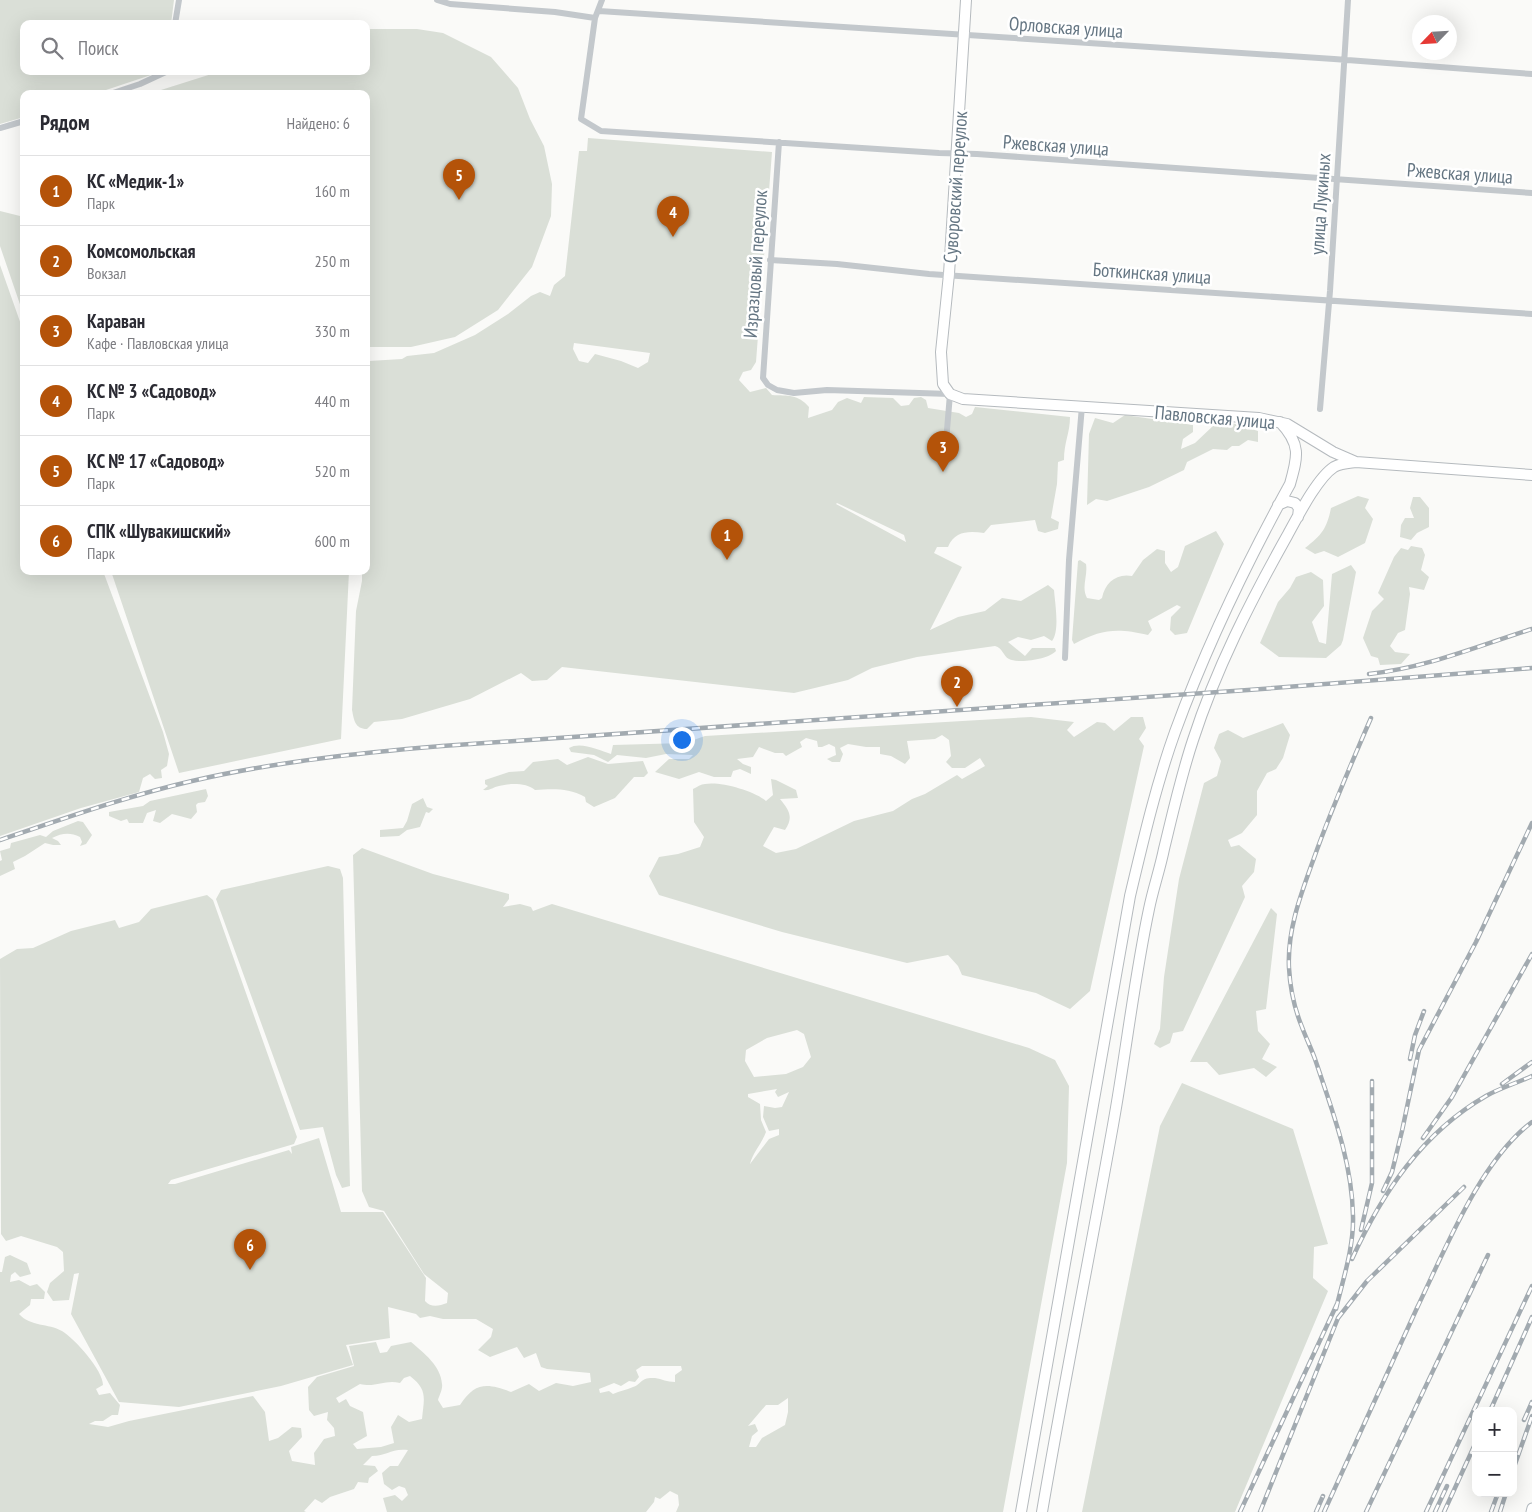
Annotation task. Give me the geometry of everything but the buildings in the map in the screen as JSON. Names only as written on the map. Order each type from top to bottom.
[{"type":"main road","name":"Суворовский переулок","points":[[950,394],[943,384],[941,352],[950,274],[966,0]]},
{"type":"main road","name":"Павловская улица","points":[[950,394],[963,399],[1259,418],[1287,424],[1333,452],[1356,462],[1532,475]]},
{"type":"main road","points":[[1021,1512],[1130,896],[1146,831],[1175,733],[1208,647],[1290,484],[1297,455],[1296,444],[1289,431],[1280,422]]},
{"type":"main road","points":[[1042,1512],[1073,1347],[1083,1282],[1098,1211],[1149,909],[1176,797],[1200,718],[1223,660],[1262,581],[1298,517],[1328,473],[1334,467],[1356,462]]},
{"type":"main road","points":[[1278,505],[1288,501],[1295,502],[1299,508],[1298,517]]},
{"type":"main road","points":[[1531,1512],[1532,1508]]},
{"type":"street","points":[[176,20],[179,0]]},
{"type":"street","points":[[437,0],[450,4],[555,12],[595,18],[602,0]]},
{"type":"street","name":"улица Лукиных","points":[[1320,409],[1329,300],[1348,0]]},
{"type":"street","name":"Орловская улица","points":[[599,11],[1532,74]]},
{"type":"street","name":"Ржевская улица","points":[[595,18],[581,119],[601,131],[958,153],[1532,193]]},
{"type":"street","points":[[122,90],[159,75]]},
{"type":"street","points":[[0,128],[20,122]]},
{"type":"street","name":"Изразцовый переулок","points":[[768,385],[763,378],[762,370],[779,142]]},
{"type":"street","name":"Боткинская улица","points":[[770,260],[837,264],[929,274],[1532,314]]},
{"type":"street","name":"Павловская улица","points":[[768,385],[777,390],[794,393],[827,390],[950,394]]},
{"type":"street","points":[[946,442],[950,394]]},
{"type":"street","points":[[1065,658],[1069,560],[1082,406]]},
{"type":"shaded area","points":[[0,0],[174,0],[172,20],[20,20],[20,75],[151,75],[106,90],[20,90],[20,118],[0,124]]},
{"type":"shaded area","points":[[370,29],[417,29],[443,33],[491,57],[518,88],[530,119],[544,146],[552,184],[551,216],[532,267],[498,310],[455,337],[411,347],[370,347],[370,90],[161,90],[208,75],[370,75]]},
{"type":"shaded area","points":[[588,138],[772,152],[756,362],[751,370],[743,372],[739,380],[750,392],[766,388],[772,395],[797,398],[809,407],[808,418],[832,410],[838,402],[847,398],[861,403],[864,397],[893,398],[901,406],[909,405],[914,398],[921,397],[926,400],[928,408],[959,413],[966,417],[972,414],[975,407],[1070,417],[1064,460],[1058,462],[1057,484],[1051,518],[1059,522],[1058,529],[1045,533],[1038,531],[1035,520],[991,525],[984,533],[967,532],[958,535],[948,547],[937,547],[934,553],[962,567],[930,630],[958,617],[985,611],[1002,598],[1021,601],[1048,585],[1054,590],[1056,609],[1056,631],[1052,641],[1044,636],[1031,640],[1018,637],[1008,642],[1025,656],[1032,648],[1055,648],[1056,651],[1047,656],[1027,661],[1009,659],[1000,648],[995,646],[917,657],[872,668],[848,680],[794,693],[562,667],[547,680],[532,681],[521,673],[470,699],[402,719],[374,722],[367,729],[358,726],[354,720],[352,710],[356,611],[362,575],[370,575],[370,361],[402,359],[407,356],[434,353],[475,335],[508,314],[531,296],[540,292],[550,296],[554,285],[565,276],[579,151],[587,151]],"holes":[[[574,343],[650,353],[648,362],[638,368],[595,354],[588,363],[579,361],[573,349]],[[837,503],[904,535],[906,542],[836,504]]]},
{"type":"shaded area","points":[[0,211],[20,216],[20,304],[0,246]]},
{"type":"shaded area","points":[[0,265],[20,322],[20,575],[104,575],[163,732],[169,754],[167,766],[161,770],[162,778],[155,779],[150,774],[143,778],[139,792],[81,808],[0,836]]},
{"type":"shaded area","points":[[1125,415],[1193,425],[1193,432],[1183,439],[1181,449],[1195,443],[1214,425],[1232,423],[1258,431],[1258,442],[1248,440],[1239,446],[1232,446],[1227,450],[1213,449],[1187,462],[1184,470],[1149,487],[1107,501],[1096,499],[1087,505],[1089,434],[1095,418],[1113,423]]},
{"type":"shaded area","points":[[1358,496],[1369,499],[1365,508],[1373,519],[1365,543],[1338,557],[1324,551],[1315,554],[1305,548],[1323,531],[1331,508]]},
{"type":"shaded area","points":[[1413,497],[1420,497],[1429,508],[1429,527],[1417,533],[1411,540],[1400,537],[1401,525],[1405,518],[1414,518],[1410,508]]},
{"type":"shaded area","points":[[1216,531],[1224,544],[1187,633],[1175,635],[1170,630],[1171,617],[1181,607],[1177,605],[1148,621],[1152,630],[1148,635],[1127,631],[1110,631],[1093,635],[1074,644],[1072,640],[1078,561],[1080,560],[1086,564],[1085,594],[1087,598],[1099,600],[1112,580],[1126,575],[1132,576],[1143,560],[1157,549],[1165,551],[1165,563],[1171,572],[1178,567],[1185,546]]},
{"type":"shaded area","points":[[1411,546],[1422,548],[1425,555],[1421,570],[1429,577],[1424,590],[1409,587],[1410,594],[1405,630],[1398,633],[1390,646],[1395,652],[1410,654],[1401,664],[1380,665],[1378,658],[1371,656],[1363,638],[1372,611],[1384,599],[1378,593],[1394,557],[1401,548],[1408,550]]},
{"type":"shaded area","points":[[1351,565],[1356,572],[1343,640],[1341,645],[1326,658],[1279,657],[1260,643],[1278,602],[1290,588],[1296,577],[1311,572],[1323,580],[1324,606],[1312,622],[1319,642],[1326,644],[1332,574]]},
{"type":"shaded area","points":[[112,575],[349,575],[341,739],[179,773]]},
{"type":"shaded area","points":[[1031,717],[1074,722],[1067,730],[1074,737],[1097,722],[1105,723],[1114,731],[1131,717],[1143,717],[1146,728],[1139,739],[1144,746],[1090,991],[1070,1009],[1036,993],[962,975],[958,966],[948,955],[907,963],[782,932],[659,895],[649,876],[659,857],[678,854],[700,847],[704,837],[694,822],[693,789],[699,786],[711,783],[728,785],[746,790],[766,801],[773,795],[771,779],[796,790],[798,798],[780,799],[790,817],[788,825],[785,830],[774,827],[763,846],[776,853],[796,849],[854,821],[893,811],[957,775],[962,779],[985,766],[980,758],[965,768],[952,768],[946,762],[951,756],[949,740],[942,735],[935,739],[907,741],[910,758],[905,764],[891,756],[880,754],[880,747],[848,744],[840,748],[843,754],[840,762],[832,762],[827,759],[836,755],[835,747],[829,744],[818,747],[817,741],[806,738],[800,742],[802,747],[786,756],[783,753],[775,753],[759,747],[753,757],[737,759],[751,767],[751,774],[740,769],[733,771],[731,777],[714,777],[699,772],[679,779],[655,772],[669,759],[689,759],[693,755],[666,754],[646,758],[617,755],[608,762],[594,755],[571,752],[569,748],[579,745],[611,754],[613,745],[685,743],[705,736]]},
{"type":"shaded area","points":[[1283,723],[1290,735],[1283,758],[1276,769],[1267,773],[1257,791],[1257,815],[1242,833],[1228,840],[1231,847],[1239,845],[1256,859],[1254,872],[1242,886],[1245,897],[1183,1031],[1173,1033],[1170,1043],[1160,1048],[1154,1044],[1160,1029],[1164,977],[1179,879],[1204,783],[1217,776],[1221,761],[1214,748],[1219,734],[1228,730],[1243,738]]},
{"type":"shaded area","points":[[588,757],[608,764],[643,761],[648,773],[644,777],[634,777],[615,798],[594,807],[586,802],[585,797],[579,794],[555,789],[535,790],[528,786],[513,784],[483,790],[488,786],[485,784],[485,780],[509,772],[524,771],[533,762],[558,759],[567,765]]},
{"type":"shaded area","points":[[206,789],[208,796],[205,802],[196,805],[197,812],[191,819],[172,814],[160,823],[153,821],[156,810],[147,813],[143,823],[129,823],[127,819],[121,821],[109,816],[109,812],[143,806],[150,801]]},
{"type":"shaded area","points":[[423,798],[427,807],[433,809],[429,813],[426,812],[420,827],[407,830],[399,836],[380,837],[380,830],[403,828],[412,804]]},
{"type":"shaded area","points":[[78,821],[83,822],[92,835],[86,844],[80,846],[82,842],[80,837],[73,834],[56,836],[52,838],[61,845],[45,843],[13,862],[15,869],[0,876],[0,861],[2,860],[0,851],[10,848],[11,843],[40,835],[46,837],[53,831]]},
{"type":"shaded area","points":[[362,848],[433,874],[509,894],[509,899],[503,907],[520,904],[531,907],[533,911],[552,904],[1029,1048],[1055,1060],[1069,1086],[1067,1163],[1003,1512],[676,1512],[679,1505],[678,1495],[670,1491],[660,1499],[655,1497],[654,1502],[646,1512],[387,1512],[383,1498],[395,1495],[402,1501],[408,1495],[405,1488],[399,1486],[392,1490],[384,1484],[382,1473],[390,1466],[398,1466],[408,1450],[402,1450],[372,1456],[363,1465],[375,1466],[378,1471],[369,1478],[368,1483],[358,1482],[354,1489],[330,1497],[322,1503],[315,1499],[304,1511],[306,1512],[0,1512],[0,1272],[2,1272],[5,1257],[10,1255],[27,1263],[31,1274],[20,1277],[15,1272],[11,1275],[10,1282],[19,1280],[30,1286],[37,1284],[45,1292],[44,1299],[31,1299],[30,1305],[19,1314],[34,1323],[62,1331],[74,1341],[93,1363],[102,1379],[103,1385],[96,1389],[99,1395],[110,1393],[120,1405],[118,1415],[112,1415],[103,1421],[95,1421],[89,1424],[108,1427],[253,1396],[265,1412],[269,1441],[278,1438],[292,1427],[301,1428],[302,1437],[289,1451],[292,1461],[315,1465],[314,1453],[324,1439],[335,1436],[334,1428],[327,1420],[328,1412],[314,1416],[309,1410],[308,1387],[317,1377],[354,1366],[349,1346],[376,1342],[380,1353],[387,1352],[391,1346],[411,1342],[431,1360],[439,1371],[442,1386],[438,1400],[443,1408],[460,1405],[471,1392],[482,1386],[495,1387],[511,1392],[529,1384],[539,1391],[556,1383],[573,1386],[591,1382],[590,1373],[541,1367],[536,1353],[524,1358],[517,1347],[490,1357],[478,1350],[491,1337],[493,1329],[476,1319],[443,1319],[430,1316],[420,1318],[416,1314],[388,1307],[390,1338],[346,1345],[353,1365],[281,1386],[179,1407],[119,1402],[71,1314],[79,1273],[74,1274],[69,1300],[53,1301],[47,1292],[50,1283],[64,1271],[63,1252],[57,1247],[21,1236],[6,1241],[1,1234],[0,959],[17,949],[33,948],[71,931],[115,920],[119,928],[139,922],[151,909],[207,895],[213,900],[297,1137],[294,1144],[171,1180],[168,1184],[175,1184],[289,1150],[292,1154],[291,1147],[319,1138],[341,1212],[383,1212],[426,1278],[425,1301],[432,1306],[447,1303],[448,1293],[424,1274],[384,1211],[369,1207],[362,1191],[353,855]],"holes":[[[797,1030],[804,1034],[811,1057],[803,1067],[786,1074],[754,1077],[745,1061],[746,1050],[767,1038]],[[777,1089],[775,1092],[778,1097],[789,1092],[782,1107],[764,1106],[763,1117],[769,1131],[779,1129],[779,1135],[769,1139],[750,1164],[766,1132],[761,1120],[760,1104],[748,1097],[748,1094]],[[642,1366],[681,1366],[682,1370],[675,1375],[675,1382],[650,1378],[636,1386],[613,1394],[609,1391],[600,1393],[599,1389],[614,1383],[621,1386],[629,1381],[635,1382],[639,1377],[636,1370]],[[410,1376],[420,1386],[424,1405],[422,1419],[409,1422],[398,1415],[391,1427],[394,1443],[381,1447],[357,1449],[353,1444],[367,1436],[363,1412],[350,1406],[346,1399],[339,1403],[336,1398],[360,1384],[400,1383],[404,1378]],[[788,1398],[788,1412],[785,1425],[762,1438],[756,1447],[749,1447],[752,1436],[758,1431],[755,1424],[748,1426],[766,1405],[778,1405]]]},
{"type":"shaded area","points":[[328,866],[340,869],[343,878],[350,1186],[342,1188],[336,1175],[323,1127],[300,1130],[216,899],[221,890]]},
{"type":"shaded area","points":[[1271,908],[1277,914],[1266,1009],[1256,1011],[1258,1031],[1270,1044],[1262,1059],[1277,1067],[1266,1077],[1254,1068],[1219,1075],[1207,1062],[1190,1062]]},
{"type":"shaded area","points":[[1182,1083],[1293,1129],[1328,1244],[1314,1247],[1313,1278],[1328,1291],[1235,1512],[1082,1512],[1160,1126]]},
{"type":"railway","points":[[1369,674],[1431,662],[1532,629]]},
{"type":"railway","points":[[0,840],[119,801],[192,781],[285,763],[348,755],[442,746],[1248,690],[1532,668]]},
{"type":"railway","points":[[1336,1309],[1352,1239],[1352,1196],[1340,1136],[1315,1059],[1295,1006],[1289,954],[1296,912],[1304,885],[1334,805],[1371,718]]},
{"type":"railway","points":[[1383,1191],[1392,1172],[1419,1050],[1476,942],[1532,823]]},
{"type":"railway","points":[[1423,1138],[1452,1097],[1532,954]]},
{"type":"railway","points":[[1410,1059],[1415,1035],[1424,1011]]},
{"type":"railway","points":[[1502,1084],[1532,1062]]},
{"type":"railway","points":[[1352,1259],[1391,1188],[1423,1146],[1463,1111],[1486,1096],[1532,1076]]},
{"type":"railway","points":[[1361,1230],[1372,1183],[1372,1081]]},
{"type":"railway","points":[[1324,1512],[1452,1234],[1480,1183],[1496,1159],[1513,1139],[1532,1122]]},
{"type":"railway","points":[[1260,1512],[1338,1318],[1367,1281],[1464,1187]]},
{"type":"railway","points":[[1366,1512],[1488,1255]]},
{"type":"railway","points":[[1426,1512],[1532,1286]]},
{"type":"railway","points":[[1240,1512],[1337,1304]]},
{"type":"railway","points":[[1492,1407],[1532,1317]]},
{"type":"railway","points":[[1524,1420],[1532,1402]]},
{"type":"railway","points":[[1517,1459],[1532,1416]]},
{"type":"railway","points":[[1444,1512],[1472,1451]]},
{"type":"railway","points":[[1435,1512],[1447,1486]]},
{"type":"railway","points":[[1316,1512],[1323,1496]]},
{"type":"railway","points":[[1491,1512],[1497,1497]]},
{"type":"railway","points":[[1500,1512],[1505,1497]]},
{"type":"place","name":"КС № 17 «Садовод»","points":[[459,200]]},
{"type":"place","name":"КС № 3 «Садовод»","points":[[673,237]]},
{"type":"place","name":"Караван","points":[[943,472]]},
{"type":"place","name":"КС «Медик-1»","points":[[727,560]]},
{"type":"place","name":"Комсомольская","points":[[957,707]]},
{"type":"place","name":"СПК «Шувакишский»","points":[[250,1270]]}]
